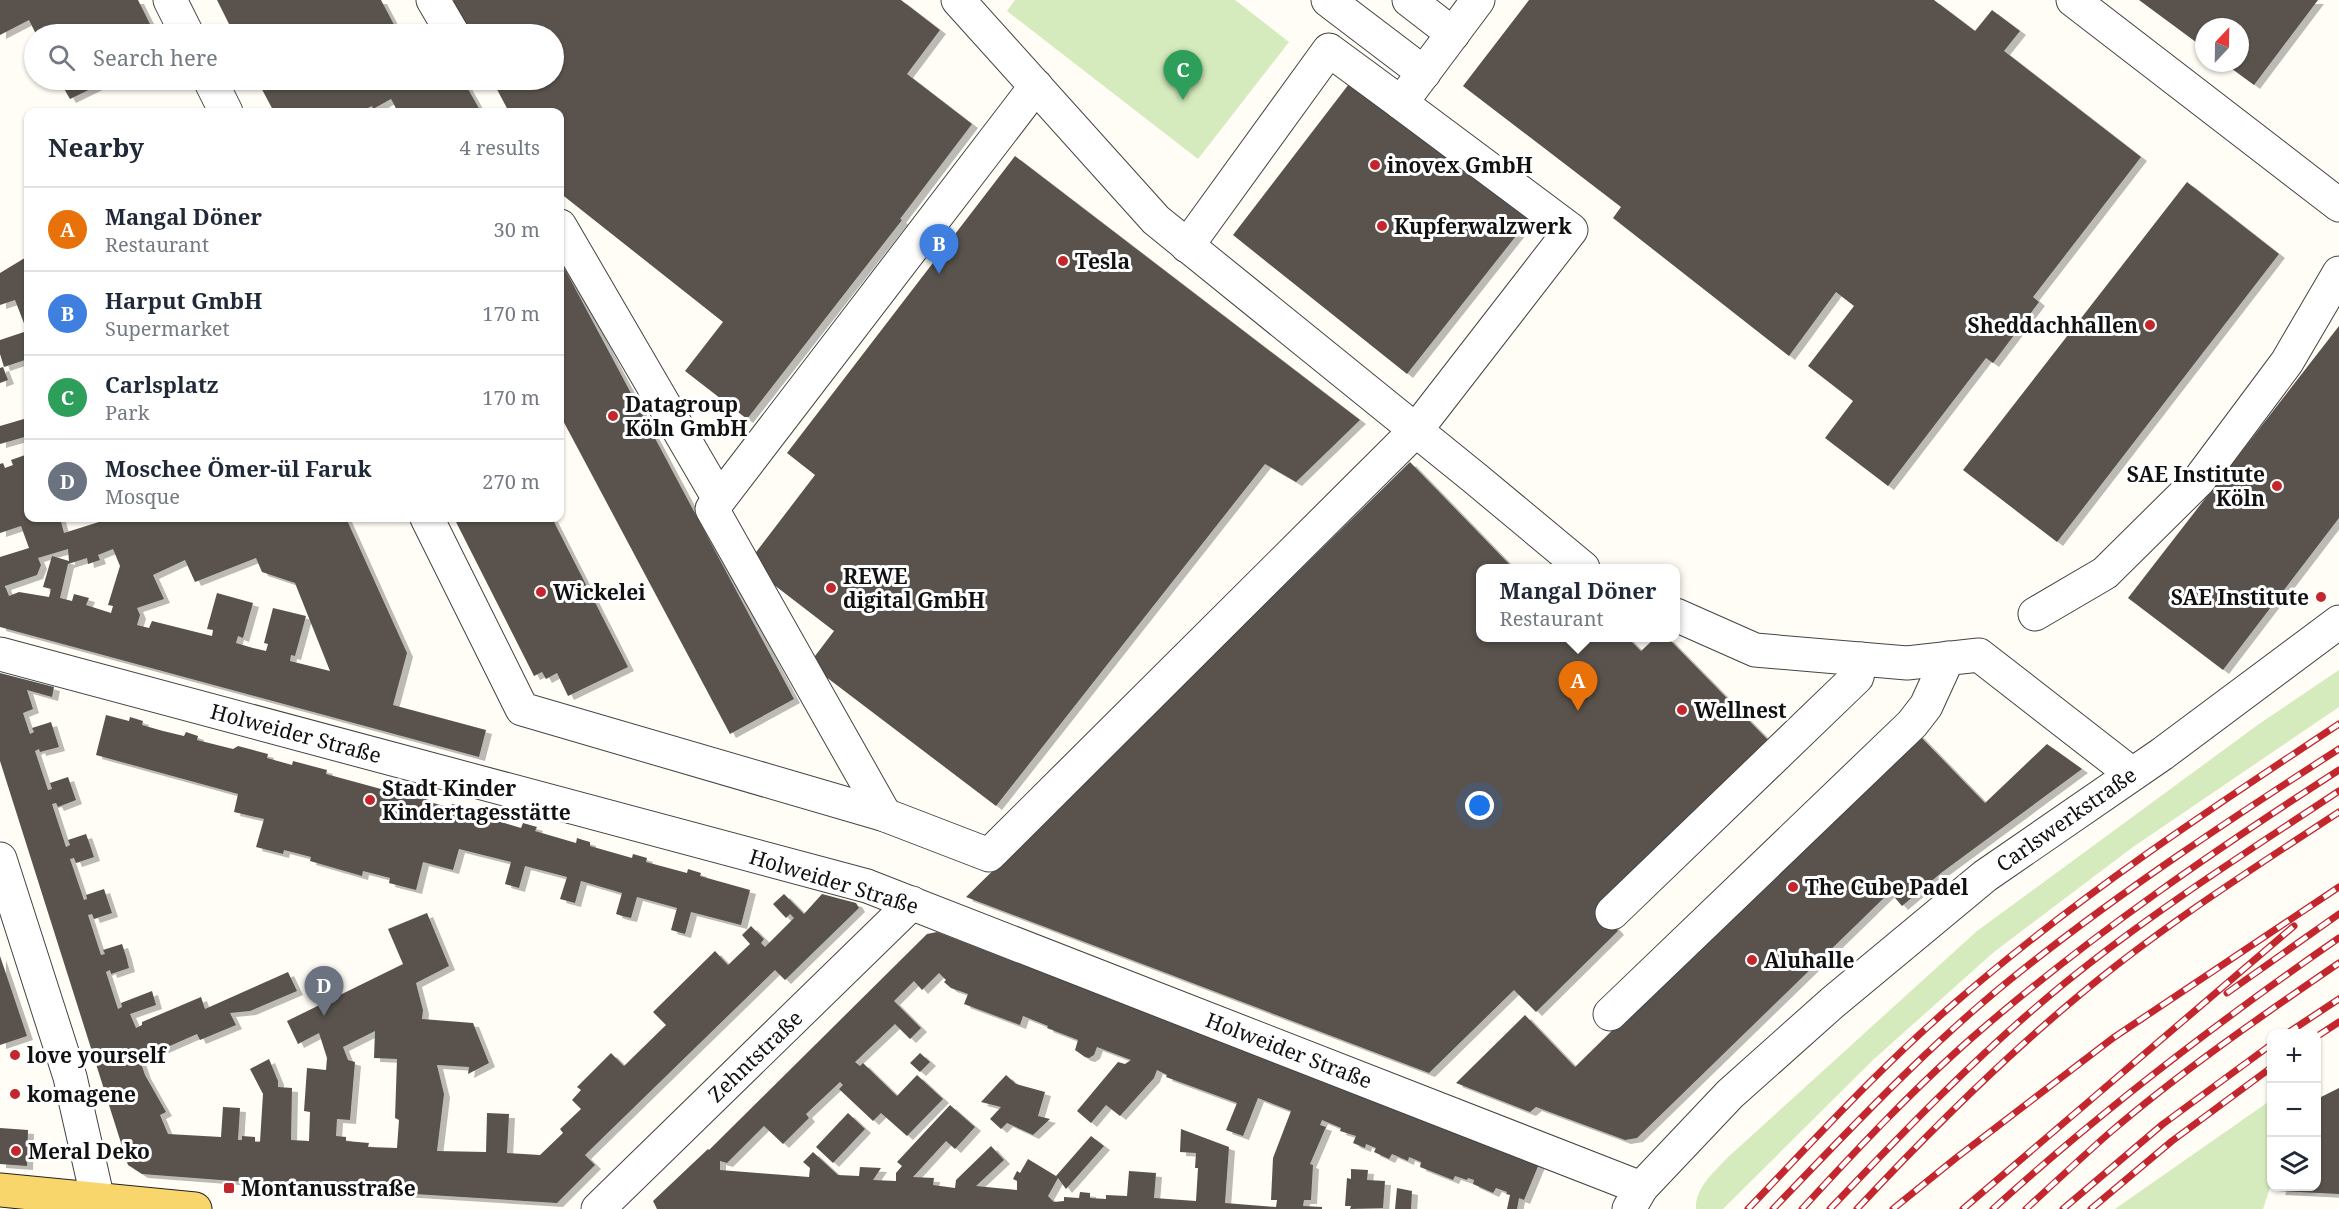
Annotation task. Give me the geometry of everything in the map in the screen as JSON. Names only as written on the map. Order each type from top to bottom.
[{"type":"main road","points":[[0,1190],[99,1205],[195,1209]]},
{"type":"street","points":[[170,0],[182,24]]},
{"type":"street","points":[[434,0],[447,24]]},
{"type":"street","points":[[1305,0],[1307,2],[1309,0]]},
{"type":"street","points":[[1328,0],[1424,73]]},
{"type":"street","points":[[1409,0],[1453,34]]},
{"type":"street","points":[[1401,103],[1478,0]]},
{"type":"street","points":[[2073,0],[2339,205]]},
{"type":"street","points":[[964,2],[1156,220],[1578,564]]},
{"type":"street","points":[[429,522],[522,709],[885,815],[989,855],[1416,430],[1572,231],[1329,50],[1187,246]]},
{"type":"street","points":[[885,815],[712,509],[1036,86]]},
{"type":"street","points":[[215,90],[224,108]]},
{"type":"street","points":[[564,233],[719,499]]},
{"type":"street","points":[[2035,614],[2105,573],[2199,480],[2287,362],[2339,273]]},
{"type":"street","points":[[1680,617],[1755,650],[1907,663],[1979,655],[2132,774]]},
{"type":"street","name":"Carlswerkstraße","points":[[1635,1198],[1730,1094],[1840,995],[1985,876],[2132,774],[2339,622]]},
{"type":"street","name":"Holweider Straße","points":[[0,654],[856,883],[912,903],[1635,1198]]},
{"type":"street","points":[[1610,1014],[1912,724],[1926,706],[1948,658]]},
{"type":"street","points":[[1612,913],[1857,677],[1861,659]]},
{"type":"street","points":[[0,860],[69,1077],[99,1205]]},
{"type":"street","name":"Zehntstraße","points":[[598,1209],[912,903]]},
{"type":"green space","points":[[1015,0],[1235,0],[1289,42],[1198,159],[1007,11]]},
{"type":"green space","points":[[2339,670],[2339,707],[2133,847],[1994,952],[1874,1059],[1723,1209],[1696,1209],[1702,1187],[1727,1158],[1977,931],[2259,724]]},
{"type":"green space","points":[[2267,1103],[2267,1191],[2269,1191],[2263,1209],[2115,1209]]},
{"type":"building","points":[[0,0],[138,0],[150,24],[31,24],[29,20],[0,35]]},
{"type":"building","points":[[217,0],[381,0],[394,24],[229,24]]},
{"type":"building","points":[[454,0],[901,0],[940,30],[907,74],[972,124],[900,219],[902,220],[747,419],[685,371],[723,322],[564,196],[564,108],[507,108],[497,90],[564,90],[564,24],[460,24],[449,6]]},
{"type":"building","points":[[1529,0],[1934,0],[1975,31],[1992,10],[2020,31],[2004,51],[2141,157],[2033,297],[2039,302],[1993,363],[1986,358],[1888,486],[1825,438],[1853,401],[1808,366],[1854,306],[1836,292],[1789,356],[1613,218],[1621,207],[1463,86]]},
{"type":"building","points":[[2139,0],[2318,0],[2254,85],[2236,72],[2249,72],[2249,18],[2195,18],[2195,41]]},
{"type":"building","name":"Kupferwalzwerk","points":[[1352,80],[1531,217],[1407,374],[1233,235]]},
{"type":"building","points":[[65,90],[88,90],[70,99]]},
{"type":"building","points":[[262,90],[469,90],[479,108],[396,108],[391,99],[375,108],[372,106],[368,108],[272,108]]},
{"type":"building","points":[[1015,156],[1360,420],[1296,482],[1265,464],[996,806],[809,664],[834,631],[747,564],[815,475],[787,453]]},
{"type":"building","name":"Sheddachhallen","points":[[2187,182],[2279,254],[2057,542],[1963,470]]},
{"type":"building","points":[[24,258],[24,323],[15,300],[0,305],[0,273]]},
{"type":"building","points":[[564,268],[794,699],[730,734],[564,423]]},
{"type":"building","name":"SAE Institute Köln","points":[[2339,326],[2339,518],[2223,670],[2128,598]]},
{"type":"building","points":[[24,332],[24,360],[4,367],[0,354],[0,340]]},
{"type":"building","points":[[3,367],[8,380],[0,383],[0,368]]},
{"type":"building","points":[[24,419],[24,437],[0,444],[0,426]]},
{"type":"building","points":[[24,455],[24,522],[61,522],[64,533],[99,522],[348,522],[407,653],[393,705],[486,730],[479,757],[0,627],[0,557],[29,548],[21,526],[0,533],[0,464],[3,463],[5,468],[13,465],[11,460]],"holes":[[[68,549],[69,561],[52,556],[43,587],[51,589],[49,597],[19,592],[9,596],[5,586],[37,575],[41,565],[38,558]],[[113,549],[120,566],[108,605],[113,606],[111,613],[86,605],[89,598],[74,594],[72,601],[60,598],[68,564],[87,558],[88,564],[100,560],[98,555]],[[256,558],[262,572],[295,583],[330,671],[290,661],[291,655],[295,656],[306,616],[273,608],[264,643],[268,644],[266,651],[253,648],[236,643],[238,636],[243,638],[253,603],[217,593],[207,629],[213,630],[212,636],[152,621],[149,628],[137,625],[140,615],[137,608],[164,599],[153,575],[185,560],[195,582]]]},
{"type":"building","points":[[1410,462],[1509,564],[1476,564],[1476,642],[1632,642],[1641,651],[1651,642],[1672,642],[1769,741],[1598,908],[1618,931],[1536,1012],[1514,990],[1429,1073],[966,897]]},
{"type":"building","name":"Wickelei","points":[[456,522],[554,522],[628,667],[568,696],[557,673],[546,679],[542,672],[534,676]]},
{"type":"building","points":[[0,673],[54,687],[52,697],[27,690],[33,709],[23,713],[30,734],[34,732],[32,728],[51,722],[59,747],[40,752],[39,749],[35,751],[48,790],[52,789],[50,783],[68,777],[76,800],[58,807],[56,803],[52,804],[66,847],[70,845],[68,840],[86,834],[94,857],[76,863],[74,858],[70,859],[84,900],[87,899],[86,895],[104,889],[112,913],[94,919],[92,914],[88,915],[101,955],[105,954],[103,950],[122,944],[126,956],[129,968],[111,974],[110,970],[106,972],[118,1009],[122,1007],[121,1003],[152,991],[156,1005],[130,1014],[136,1028],[142,1025],[142,1022],[201,997],[205,1009],[288,972],[297,991],[250,1011],[230,1013],[236,1025],[200,1040],[197,1034],[147,1056],[144,1050],[137,1052],[145,1075],[166,1112],[160,1115],[168,1134],[221,1137],[223,1107],[240,1108],[238,1140],[242,1140],[242,1136],[255,1137],[255,1142],[260,1142],[263,1094],[250,1069],[269,1059],[278,1081],[278,1087],[292,1088],[291,1140],[309,1141],[310,1112],[304,1111],[307,1068],[326,1070],[327,1058],[319,1033],[298,1044],[287,1021],[403,964],[388,929],[427,913],[449,966],[416,983],[423,1010],[422,1019],[473,1023],[489,1063],[468,1074],[469,1067],[437,1065],[444,1094],[437,1151],[486,1152],[487,1113],[509,1114],[507,1153],[540,1155],[563,1133],[560,1129],[581,1109],[572,1100],[581,1090],[577,1087],[611,1053],[624,1066],[666,1025],[653,1012],[715,951],[728,965],[750,944],[742,935],[751,926],[764,939],[761,943],[765,947],[794,918],[790,914],[786,918],[773,904],[784,894],[804,914],[822,894],[856,903],[859,908],[785,980],[775,970],[585,1155],[595,1165],[557,1203],[142,1174],[128,1165],[0,761]],"holes":[[[375,1031],[374,1058],[397,1059],[395,1118],[399,1120],[397,1148],[368,1147],[369,1143],[346,1141],[346,1137],[336,1136],[337,1119],[350,1120],[355,1062],[348,1060],[343,1047]]]},
{"type":"building","points":[[106,715],[129,721],[130,717],[143,721],[142,725],[163,731],[184,736],[186,732],[198,736],[197,740],[233,749],[238,746],[268,754],[267,758],[292,765],[293,761],[327,770],[326,774],[392,792],[394,788],[427,797],[426,801],[451,808],[452,804],[482,812],[485,817],[521,828],[523,823],[537,827],[535,831],[576,843],[577,838],[590,842],[590,846],[632,858],[633,854],[647,858],[646,862],[687,873],[688,869],[701,873],[700,876],[750,890],[741,925],[691,912],[685,934],[671,930],[677,908],[637,897],[631,918],[622,916],[616,914],[622,893],[581,881],[575,903],[560,899],[567,877],[525,866],[519,888],[505,884],[511,862],[459,849],[453,870],[423,862],[416,890],[389,883],[390,878],[363,871],[362,876],[310,861],[311,857],[284,850],[283,854],[256,847],[264,819],[234,812],[238,794],[96,755]]},
{"type":"building","name":"Aluhalle","points":[[1916,732],[1985,803],[2047,744],[2082,769],[1941,873],[1902,906],[1890,892],[1637,1138],[1625,1140],[1536,1107],[1530,1112],[1456,1083],[1525,1015],[1575,1067]]},
{"type":"building","points":[[937,932],[1539,1164],[1524,1200],[1519,1198],[1517,1209],[1507,1209],[1510,1195],[1506,1194],[1507,1192],[1496,1188],[1493,1193],[1473,1184],[1474,1180],[1468,1178],[1467,1180],[1455,1176],[1453,1180],[1420,1167],[1421,1162],[1409,1157],[1408,1161],[1392,1154],[1389,1159],[1374,1152],[1376,1148],[1366,1144],[1365,1148],[1353,1143],[1356,1136],[1340,1131],[1341,1128],[1322,1120],[1320,1125],[1326,1127],[1310,1164],[1313,1165],[1311,1200],[1304,1200],[1303,1206],[1322,1207],[1322,1209],[657,1209],[653,1201],[709,1150],[927,934]],"holes":[[[939,973],[946,980],[944,982],[951,988],[968,994],[964,1004],[1020,1025],[1023,1016],[1048,1026],[1047,1028],[1078,1040],[1075,1050],[1085,1057],[1089,1058],[1094,1055],[1097,1047],[1131,1060],[1125,1064],[1118,1062],[1077,1111],[1091,1123],[1106,1105],[1120,1116],[1154,1078],[1157,1070],[1167,1075],[1166,1077],[1237,1103],[1226,1130],[1243,1136],[1258,1098],[1291,1111],[1273,1158],[1271,1200],[1277,1200],[1276,1207],[1225,1203],[1229,1147],[1181,1129],[1180,1152],[1196,1153],[1195,1168],[1198,1168],[1196,1201],[1154,1198],[1156,1173],[1129,1171],[1127,1196],[1106,1195],[1106,1199],[1090,1198],[1090,1193],[1080,1192],[1079,1198],[1064,1197],[1064,1201],[1054,1202],[1048,1196],[1058,1178],[1066,1189],[1104,1146],[1091,1136],[1056,1176],[1028,1159],[1020,1173],[1017,1171],[1013,1179],[1017,1181],[1017,1190],[976,1186],[1004,1160],[991,1146],[956,1180],[955,1188],[933,1185],[934,1178],[913,1177],[946,1141],[955,1149],[975,1127],[950,1105],[897,1162],[902,1166],[896,1173],[896,1181],[873,1180],[881,1168],[860,1167],[859,1176],[838,1175],[813,1152],[803,1162],[810,1168],[809,1177],[720,1170],[720,1161],[727,1163],[764,1126],[783,1144],[809,1118],[806,1114],[840,1082],[843,1085],[839,1089],[873,1121],[881,1113],[907,1136],[943,1099],[917,1075],[897,1096],[863,1063],[860,1066],[855,1062],[895,1024],[910,1039],[921,1028],[894,1001],[914,981],[922,990]]]},
{"type":"building","points":[[0,956],[27,1036],[0,1045]]},
{"type":"building","points":[[920,1053],[930,1062],[920,1072],[910,1063]]},
{"type":"building","points":[[1006,1075],[1016,1084],[1045,1092],[1038,1116],[1050,1119],[1033,1135],[1007,1123],[1001,1129],[990,1119],[1001,1107],[981,1102]]},
{"type":"building","points":[[2339,1088],[2339,1194],[2279,1191],[2321,1191],[2321,1097]]},
{"type":"building","points":[[848,1113],[865,1129],[833,1163],[816,1147]]},
{"type":"building","points":[[0,1128],[28,1130],[27,1166],[0,1164]]},
{"type":"building","points":[[1351,1169],[1368,1170],[1367,1180],[1385,1181],[1383,1208],[1350,1209],[1351,1206],[1345,1206],[1347,1178],[1351,1179]]},
{"type":"building","points":[[1397,1188],[1412,1191],[1411,1209],[1395,1209]]},
{"type":"railway","points":[[1748,1209],[1902,1051],[2002,963],[2144,856],[2339,724]]},
{"type":"railway","points":[[1773,1209],[1864,1114],[1927,1053],[2026,967],[2102,909],[2180,854],[2339,749]]},
{"type":"railway","points":[[1802,1209],[1912,1094],[1958,1050],[2024,994],[2111,926],[2339,770]]},
{"type":"railway","points":[[1830,1209],[1974,1063],[2066,982],[2166,907],[2339,791]]},
{"type":"railway","points":[[1857,1209],[1963,1100],[2076,998],[2172,924],[2339,812]]},
{"type":"railway","points":[[1893,1209],[2113,1038],[2339,887]]},
{"type":"railway","points":[[2227,993],[2339,914]]},
{"type":"railway","points":[[1963,1209],[2294,926]]},
{"type":"railway","points":[[1993,1209],[2118,1102],[2339,938]]},
{"type":"railway","points":[[2026,1209],[2107,1135],[2163,1089],[2339,963]]},
{"type":"railway","points":[[2294,1029],[2339,999]]},
{"type":"railway","points":[[2321,1034],[2339,1022]]},
{"type":"railway","points":[[2063,1209],[2163,1124],[2267,1048]]},
{"type":"railway","points":[[2091,1209],[2172,1141],[2267,1071]]},
{"type":"place","name":"Carlsplatz","points":[[1183,100]]},
{"type":"place","name":"inovex GmbH","points":[[1375,165]]},
{"type":"place","name":"Kupferwalzwerk","points":[[1382,226]]},
{"type":"place","name":"Tesla","points":[[1063,261]]},
{"type":"place","name":"Harput GmbH","points":[[939,274]]},
{"type":"place","name":"Sheddachhallen","points":[[2150,325]]},
{"type":"place","name":"Datagroup Köln GmbH","points":[[613,416]]},
{"type":"place","name":"SAE Institute Köln","points":[[2277,486]]},
{"type":"place","name":"REWE digital GmbH","points":[[831,588]]},
{"type":"place","name":"Wickelei","points":[[541,592]]},
{"type":"place","name":"SAE Institute","points":[[2321,597]]},
{"type":"place","name":"Wellnest","points":[[1682,710]]},
{"type":"place","name":"Mangal Döner","points":[[1578,711]]},
{"type":"place","name":"Stadt Kinder Kindertagesstätte","points":[[370,800]]},
{"type":"place","name":"The Cube Padel","points":[[1793,887]]},
{"type":"place","name":"Aluhalle","points":[[1752,960]]},
{"type":"place","name":"Moschee Ömer-ül Faruk","points":[[324,1016]]},
{"type":"place","name":"love yourself","points":[[15,1055]]},
{"type":"place","name":"komagene","points":[[15,1094]]},
{"type":"place","name":"Meral Deko","points":[[16,1151]]},
{"type":"place","name":"Montanusstraße","points":[[229,1188]]}]
